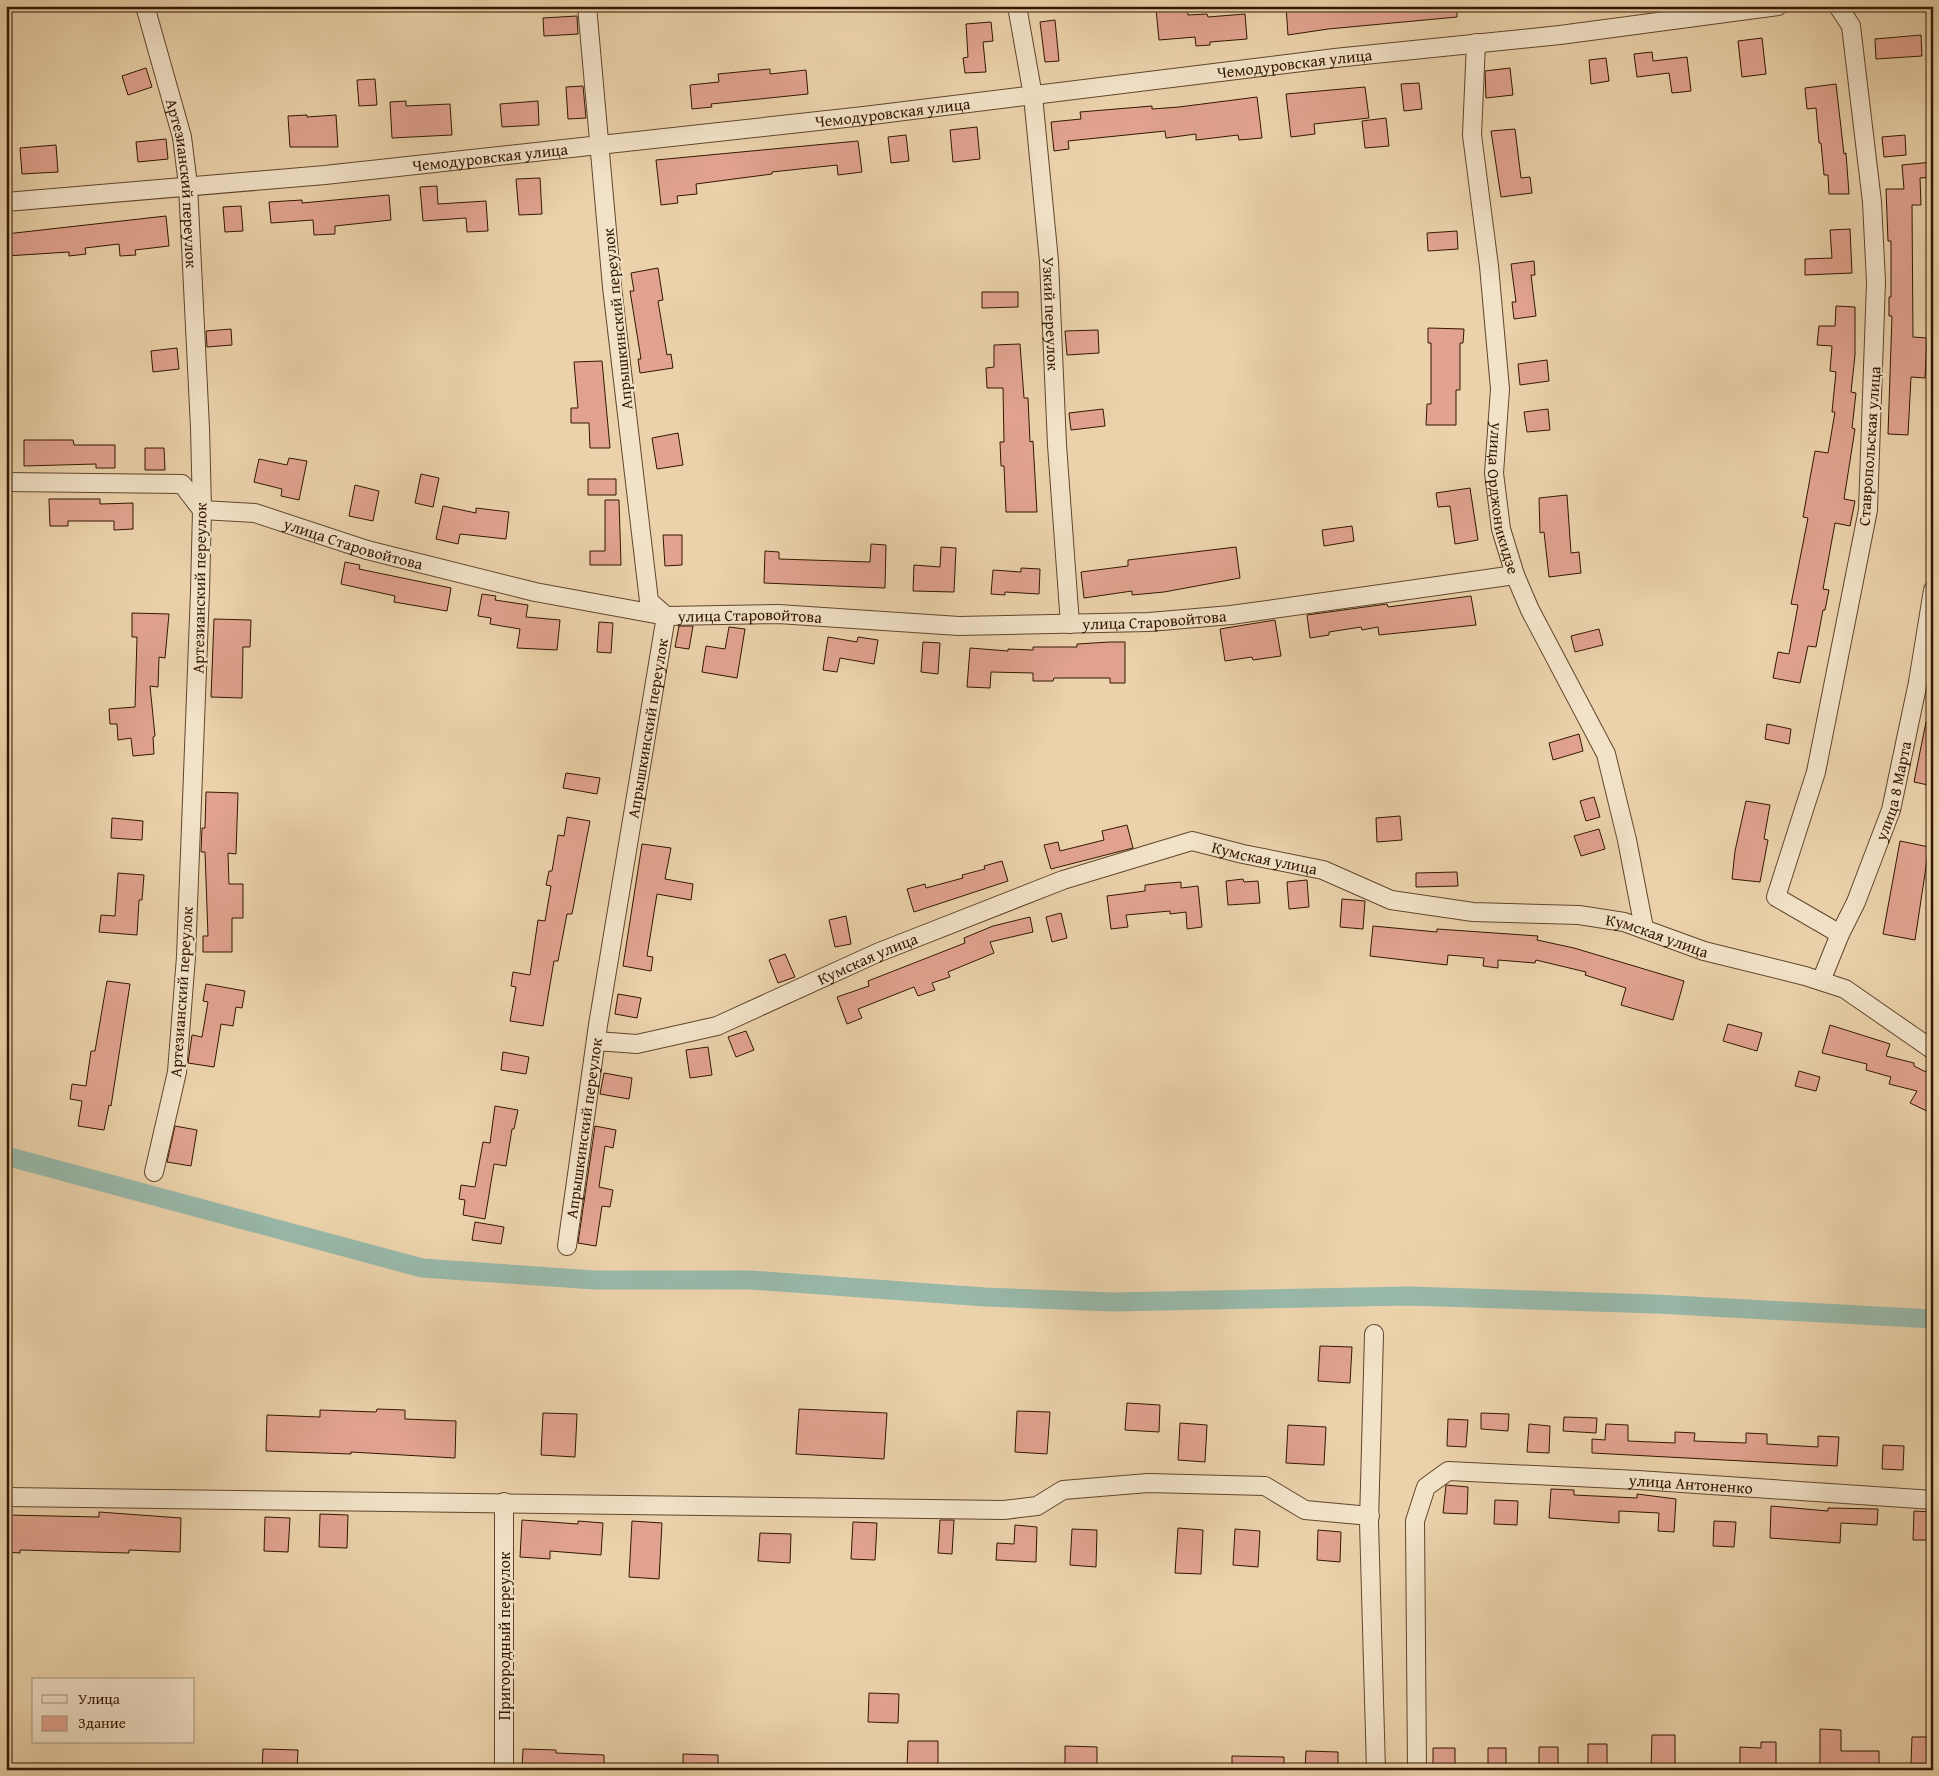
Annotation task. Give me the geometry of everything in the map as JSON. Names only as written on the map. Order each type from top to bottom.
[{"type":"street","name":"Артезианский переулок","points":[[145,6],[182,137],[188,185],[202,510],[185,967],[177,1072],[154,1172]]},
{"type":"street","name":"Апрышкинский переулок","points":[[567,1246],[596,1041],[666,616],[649,601],[612,287],[601,143],[587,6]]},
{"type":"street","name":"Узкий переулок","points":[[1017,6],[1033,96],[1049,261],[1057,445],[1070,624]]},
{"type":"street","name":"Чемодуровская улица","points":[[6,202],[188,185],[325,175],[1033,96],[1334,58],[1560,35],[1778,6]]},
{"type":"street","name":"Ставропольская улица","points":[[1838,6],[1851,26],[1872,202],[1876,282],[1868,510],[1816,772],[1776,897],[1840,934]]},
{"type":"street","name":"улица Орджоникидзе","points":[[1476,43],[1472,135],[1489,266],[1500,389],[1494,473],[1501,529],[1515,575],[1530,610],[1606,754],[1627,840],[1644,928]]},
{"type":"street","points":[[6,482],[182,484],[202,510]]},
{"type":"street","name":"улица Старовойтова","points":[[202,510],[255,513],[376,553],[535,592],[666,616],[778,614],[959,626],[1150,622],[1231,615],[1515,575]]},
{"type":"street","name":"улица 8 Марта","points":[[1821,981],[1840,934],[1856,902],[1891,810],[1918,682],[1933,590]]},
{"type":"street","name":"Кумская улица","points":[[596,1041],[637,1044],[717,1026],[877,953],[1063,880],[1192,841],[1243,854],[1323,870],[1391,900],[1473,912],[1579,915],[1624,922],[1704,951],[1845,989],[1933,1050]]},
{"type":"street","points":[[1374,1334],[1370,1516],[1376,1770]]},
{"type":"street","name":"улица Антоненко","points":[[1417,1770],[1415,1521],[1426,1486],[1448,1472],[1638,1480],[1933,1500]]},
{"type":"street","points":[[6,1497],[1004,1510],[1037,1506],[1062,1490],[1158,1484],[1265,1486],[1305,1510],[1370,1516]]},
{"type":"street","name":"Пригородный переулок","points":[[504,1502],[504,1770]]},
{"type":"building","points":[[1286,6],[1457,6],[1457,17],[1328,29],[1288,35]]},
{"type":"building","points":[[1187,7],[1188,15],[1207,14],[1208,17],[1245,14],[1247,39],[1210,42],[1210,45],[1196,46],[1195,37],[1159,40],[1156,9]]},
{"type":"building","points":[[577,16],[578,34],[544,36],[543,18]]},
{"type":"building","points":[[1055,20],[1059,61],[1045,62],[1040,22]]},
{"type":"building","points":[[991,22],[993,41],[983,42],[986,72],[965,73],[963,58],[968,57],[966,24]]},
{"type":"building","points":[[1921,35],[1922,56],[1876,59],[1875,39]]},
{"type":"building","points":[[1762,38],[1766,74],[1742,77],[1738,41]]},
{"type":"building","points":[[1652,52],[1653,61],[1687,57],[1691,91],[1672,93],[1669,73],[1637,77],[1634,54]]},
{"type":"building","points":[[1606,58],[1609,81],[1591,84],[1589,60]]},
{"type":"building","points":[[146,68],[152,87],[128,95],[122,76]]},
{"type":"building","points":[[1510,68],[1513,95],[1486,98],[1485,71]]},
{"type":"building","points":[[770,69],[770,74],[806,70],[808,94],[711,104],[712,107],[692,109],[690,85],[719,82],[718,74]]},
{"type":"building","points":[[375,79],[377,105],[359,106],[357,80]]},
{"type":"building","points":[[1419,83],[1422,109],[1404,111],[1401,84]]},
{"type":"building","points":[[1836,84],[1844,154],[1846,153],[1849,194],[1829,194],[1828,175],[1824,175],[1821,143],[1819,143],[1816,108],[1807,109],[1805,88]]},
{"type":"building","points":[[583,86],[586,118],[568,119],[566,87]]},
{"type":"building","points":[[1365,87],[1369,118],[1314,124],[1315,134],[1291,137],[1286,94]]},
{"type":"building","points":[[1257,97],[1262,138],[1239,140],[1238,135],[1196,140],[1196,134],[1166,138],[1165,131],[1068,141],[1069,149],[1054,151],[1051,122],[1081,119],[1080,112],[1152,106],[1152,109],[1179,107]]},
{"type":"building","points":[[406,101],[406,106],[450,104],[452,135],[392,138],[390,102]]},
{"type":"building","points":[[538,101],[539,125],[502,127],[500,104]]},
{"type":"building","points":[[307,115],[307,117],[336,115],[338,147],[290,147],[288,116]]},
{"type":"building","points":[[1386,118],[1389,146],[1365,148],[1362,121]]},
{"type":"building","points":[[977,127],[980,159],[953,162],[950,130]]},
{"type":"building","points":[[1515,129],[1521,178],[1530,177],[1532,193],[1501,197],[1491,131]]},
{"type":"building","points":[[906,135],[909,161],[891,163],[888,137]]},
{"type":"building","points":[[1905,135],[1906,155],[1884,157],[1882,137]]},
{"type":"building","points":[[166,139],[168,159],[138,162],[136,142]]},
{"type":"building","points":[[858,141],[862,172],[838,175],[837,165],[772,172],[772,174],[696,184],[697,194],[677,196],[678,203],[661,205],[656,160]]},
{"type":"building","points":[[56,145],[58,172],[22,174],[20,148]]},
{"type":"building","points":[[1933,162],[1933,177],[1920,178],[1921,205],[1912,205],[1913,337],[1927,338],[1925,378],[1911,377],[1908,435],[1888,434],[1892,316],[1889,316],[1891,241],[1888,241],[1886,189],[1904,189],[1902,165]]},
{"type":"building","points":[[540,178],[542,214],[519,215],[516,179]]},
{"type":"building","points":[[437,186],[438,204],[486,201],[488,231],[467,232],[466,218],[423,221],[420,187]]},
{"type":"building","points":[[389,195],[391,220],[335,226],[335,234],[314,235],[313,220],[271,223],[269,202],[302,200],[302,203]]},
{"type":"building","points":[[241,206],[243,231],[225,232],[223,207]]},
{"type":"building","points":[[166,216],[169,246],[135,250],[136,255],[120,256],[119,244],[85,248],[86,254],[69,256],[69,252],[6,256],[6,234]]},
{"type":"building","points":[[1850,229],[1852,273],[1805,275],[1805,259],[1832,258],[1830,230]]},
{"type":"building","points":[[1457,231],[1458,249],[1428,251],[1427,233]]},
{"type":"building","points":[[1534,261],[1535,275],[1531,275],[1536,316],[1514,319],[1512,302],[1516,302],[1511,264]]},
{"type":"building","points":[[658,268],[663,300],[658,301],[667,355],[671,354],[673,368],[640,373],[638,359],[641,359],[630,291],[634,291],[631,273]]},
{"type":"building","points":[[982,292],[1018,292],[1018,307],[982,308]]},
{"type":"building","points":[[1836,306],[1855,307],[1855,355],[1851,392],[1856,393],[1852,428],[1855,429],[1844,499],[1855,501],[1850,526],[1835,523],[1823,589],[1829,590],[1825,610],[1823,610],[1816,647],[1808,646],[1800,683],[1773,678],[1778,652],[1789,654],[1798,605],[1791,604],[1808,518],[1803,517],[1815,451],[1828,453],[1835,412],[1832,412],[1836,372],[1830,371],[1832,346],[1817,345],[1819,326],[1835,326]]},
{"type":"building","points":[[1428,328],[1464,329],[1463,343],[1460,343],[1460,390],[1456,390],[1456,425],[1426,425],[1427,404],[1431,404],[1431,343],[1428,343]]},
{"type":"building","points":[[231,329],[232,345],[207,347],[206,331]]},
{"type":"building","points":[[1098,330],[1099,353],[1067,355],[1065,331]]},
{"type":"building","points":[[1020,344],[1024,398],[1028,398],[1030,442],[1033,441],[1037,512],[1006,512],[1004,466],[1001,466],[1000,442],[1004,442],[1003,388],[987,388],[986,368],[994,367],[994,345]]},
{"type":"building","points":[[177,348],[179,369],[153,372],[151,351]]},
{"type":"building","points":[[1547,360],[1549,381],[1520,385],[1518,364]]},
{"type":"building","points":[[602,361],[610,448],[590,448],[589,423],[571,423],[571,408],[578,408],[574,362]]},
{"type":"building","points":[[1103,409],[1105,426],[1071,430],[1069,413]]},
{"type":"building","points":[[1548,409],[1550,430],[1527,432],[1524,412]]},
{"type":"building","points":[[678,433],[683,465],[657,469],[652,438]]},
{"type":"building","points":[[24,440],[73,440],[74,445],[115,445],[115,468],[96,468],[96,464],[24,466]]},
{"type":"building","points":[[145,448],[164,448],[165,470],[145,470]]},
{"type":"building","points":[[289,458],[307,461],[299,500],[281,496],[282,489],[254,482],[259,459],[287,465]]},
{"type":"building","points":[[421,474],[439,478],[433,507],[415,503]]},
{"type":"building","points":[[588,479],[616,479],[616,495],[588,495]]},
{"type":"building","points":[[355,485],[379,491],[373,521],[349,516]]},
{"type":"building","points":[[1470,488],[1478,540],[1455,544],[1450,506],[1438,507],[1436,493]]},
{"type":"building","points":[[1567,495],[1571,553],[1579,552],[1581,573],[1549,577],[1544,532],[1540,533],[1539,498]]},
{"type":"building","points":[[49,499],[100,499],[100,504],[133,503],[133,529],[114,530],[114,521],[68,521],[68,526],[50,526]]},
{"type":"building","points":[[605,500],[619,500],[621,565],[590,565],[590,551],[605,551]]},
{"type":"building","points":[[443,506],[476,513],[476,508],[509,512],[506,539],[460,534],[458,544],[436,539]]},
{"type":"building","points":[[1352,526],[1354,541],[1324,546],[1322,530]]},
{"type":"building","points":[[663,535],[682,535],[682,565],[665,566]]},
{"type":"building","points":[[871,544],[886,545],[885,588],[764,583],[765,551],[779,552],[779,559],[870,562]]},
{"type":"building","points":[[941,547],[956,548],[954,592],[913,591],[914,565],[940,567]]},
{"type":"building","points":[[1236,547],[1240,578],[1164,592],[1132,595],[1132,591],[1084,598],[1081,572],[1128,566],[1128,560]]},
{"type":"building","points":[[345,562],[360,565],[359,569],[451,588],[447,611],[394,602],[395,596],[341,584]]},
{"type":"building","points":[[1021,568],[1040,569],[1039,594],[1005,592],[1005,595],[991,594],[993,570],[1021,572]]},
{"type":"building","points":[[482,594],[496,596],[495,600],[528,605],[526,617],[560,620],[557,650],[517,648],[520,629],[490,624],[491,618],[478,616]]},
{"type":"building","points":[[1471,596],[1476,625],[1379,635],[1378,627],[1362,630],[1361,627],[1329,632],[1329,635],[1310,638],[1307,615],[1387,604],[1388,607]]},
{"type":"building","points":[[132,613],[169,614],[165,658],[159,657],[158,687],[150,686],[155,736],[153,737],[154,754],[133,756],[131,738],[118,740],[117,724],[110,724],[109,709],[135,707],[137,637],[132,637]]},
{"type":"building","points":[[214,619],[251,620],[250,647],[243,647],[242,698],[211,697]]},
{"type":"building","points":[[1275,620],[1281,656],[1253,660],[1252,657],[1225,661],[1220,629]]},
{"type":"building","points":[[599,622],[613,623],[611,653],[597,652]]},
{"type":"building","points":[[679,626],[693,626],[689,649],[675,647]]},
{"type":"building","points":[[729,627],[745,629],[737,678],[702,672],[706,646],[725,649]]},
{"type":"building","points":[[1599,629],[1603,645],[1575,652],[1571,636]]},
{"type":"building","points":[[828,637],[857,642],[858,637],[878,640],[874,664],[840,658],[837,672],[823,670]]},
{"type":"building","points":[[923,642],[940,643],[938,674],[921,672]]},
{"type":"building","points":[[1125,642],[1125,683],[1110,683],[1110,678],[1054,678],[1053,681],[1033,681],[1033,673],[991,672],[990,688],[967,687],[970,648],[1008,651],[1008,649],[1033,650],[1033,647],[1077,647],[1077,644]]},
{"type":"building","points":[[1926,722],[1933,723],[1933,786],[1914,782]]},
{"type":"building","points":[[1767,724],[1791,729],[1789,744],[1765,739]]},
{"type":"building","points":[[1579,734],[1583,751],[1553,760],[1549,743]]},
{"type":"building","points":[[566,773],[600,778],[597,794],[563,788]]},
{"type":"building","points":[[206,792],[238,793],[236,854],[228,853],[229,884],[243,884],[243,918],[232,918],[232,952],[203,952],[203,936],[208,936],[205,852],[201,852],[202,828],[205,828]]},
{"type":"building","points":[[1594,797],[1600,817],[1586,821],[1580,801]]},
{"type":"building","points":[[1746,801],[1770,805],[1764,839],[1768,840],[1760,882],[1732,879],[1735,851]]},
{"type":"building","points":[[1400,816],[1402,840],[1377,842],[1376,818]]},
{"type":"building","points":[[567,817],[590,821],[572,914],[567,914],[558,961],[554,961],[543,1026],[510,1021],[516,987],[511,986],[513,972],[530,975],[538,920],[545,921],[551,886],[546,885],[549,871],[552,871],[558,835],[564,836]]},
{"type":"building","points":[[112,818],[143,821],[142,840],[111,838]]},
{"type":"building","points":[[1127,825],[1133,848],[1051,869],[1044,845],[1058,842],[1060,851],[1104,840],[1102,831]]},
{"type":"building","points":[[1599,829],[1605,849],[1581,856],[1574,836]]},
{"type":"building","points":[[1900,841],[1929,847],[1915,940],[1883,934]]},
{"type":"building","points":[[642,844],[671,848],[665,879],[693,884],[691,900],[657,894],[647,956],[653,957],[651,971],[623,966]]},
{"type":"building","points":[[1002,861],[1008,881],[914,912],[907,889],[925,884],[926,888],[963,878],[962,875],[985,869],[984,866]]},
{"type":"building","points":[[1457,872],[1458,886],[1416,887],[1416,873]]},
{"type":"building","points":[[118,873],[144,875],[142,900],[139,900],[137,935],[99,932],[101,915],[115,916]]},
{"type":"building","points":[[1243,879],[1244,882],[1258,881],[1260,903],[1228,905],[1226,881]]},
{"type":"building","points":[[1307,880],[1309,907],[1289,909],[1287,882]]},
{"type":"building","points":[[1181,882],[1181,888],[1198,886],[1202,927],[1187,929],[1186,912],[1170,914],[1170,911],[1126,915],[1128,927],[1111,929],[1107,896],[1145,891],[1145,885]]},
{"type":"building","points":[[1342,899],[1365,901],[1363,929],[1340,927]]},
{"type":"building","points":[[1061,913],[1067,938],[1052,942],[1046,917]]},
{"type":"building","points":[[846,916],[851,944],[835,947],[829,920]]},
{"type":"building","points":[[1030,917],[1033,932],[990,942],[994,953],[948,972],[950,977],[932,983],[935,990],[918,996],[914,987],[858,1009],[862,1018],[847,1024],[837,997],[869,986],[868,981],[965,943],[964,938],[993,926]]},
{"type":"building","points":[[1373,926],[1437,932],[1437,929],[1538,936],[1537,940],[1574,948],[1684,981],[1673,1020],[1621,1005],[1626,988],[1585,975],[1586,972],[1536,960],[1535,963],[1498,960],[1498,968],[1483,966],[1484,958],[1448,955],[1447,965],[1370,956]]},
{"type":"building","points":[[785,954],[795,977],[778,983],[769,960]]},
{"type":"building","points":[[107,981],[130,984],[111,1106],[109,1105],[104,1130],[78,1126],[82,1101],[70,1099],[72,1084],[86,1086],[91,1051],[95,1051]]},
{"type":"building","points":[[206,984],[245,991],[242,1008],[236,1007],[233,1026],[221,1024],[214,1067],[188,1063],[192,1035],[202,1037],[208,1002],[203,1001]]},
{"type":"building","points":[[618,994],[641,998],[637,1018],[615,1014]]},
{"type":"building","points":[[1728,1024],[1762,1033],[1757,1051],[1723,1041]]},
{"type":"building","points":[[1830,1025],[1890,1044],[1886,1056],[1914,1063],[1914,1066],[1926,1072],[1933,1061],[1933,1100],[1927,1111],[1910,1103],[1917,1091],[1889,1084],[1891,1077],[1866,1070],[1867,1064],[1822,1053]]},
{"type":"building","points":[[746,1031],[754,1050],[736,1057],[728,1037]]},
{"type":"building","points":[[708,1047],[712,1075],[690,1078],[686,1050]]},
{"type":"building","points":[[503,1052],[529,1057],[526,1074],[501,1070]]},
{"type":"building","points":[[1799,1071],[1820,1077],[1816,1091],[1795,1086]]},
{"type":"building","points":[[604,1073],[632,1078],[629,1099],[600,1094]]},
{"type":"building","points":[[495,1106],[518,1110],[514,1129],[512,1129],[506,1166],[494,1164],[485,1219],[463,1215],[465,1200],[459,1199],[461,1185],[475,1187],[483,1142],[490,1143]]},
{"type":"building","points":[[175,1126],[197,1130],[191,1166],[167,1162]]},
{"type":"building","points":[[595,1126],[616,1130],[613,1148],[605,1146],[599,1187],[613,1190],[610,1207],[602,1206],[596,1246],[578,1243]]},
{"type":"building","points":[[475,1222],[504,1227],[501,1244],[472,1240]]},
{"type":"building","points":[[1320,1346],[1352,1347],[1350,1383],[1318,1381]]},
{"type":"building","points":[[1127,1403],[1160,1405],[1159,1432],[1125,1430]]},
{"type":"building","points":[[377,1409],[405,1410],[405,1419],[456,1421],[455,1458],[351,1452],[351,1454],[266,1451],[267,1415],[320,1417],[320,1410],[376,1412]]},
{"type":"building","points":[[799,1409],[887,1413],[884,1459],[796,1454]]},
{"type":"building","points":[[1017,1411],[1050,1412],[1047,1454],[1015,1452]]},
{"type":"building","points":[[543,1413],[577,1414],[575,1457],[541,1455]]},
{"type":"building","points":[[1481,1413],[1509,1414],[1508,1431],[1481,1429]]},
{"type":"building","points":[[1564,1417],[1597,1418],[1596,1433],[1563,1431]]},
{"type":"building","points":[[1448,1419],[1468,1420],[1466,1447],[1447,1446]]},
{"type":"building","points":[[1180,1423],[1207,1425],[1205,1462],[1178,1460]]},
{"type":"building","points":[[1529,1424],[1550,1426],[1549,1453],[1527,1452]]},
{"type":"building","points":[[1606,1424],[1628,1425],[1628,1441],[1675,1443],[1675,1432],[1695,1433],[1694,1441],[1746,1443],[1746,1433],[1767,1434],[1767,1444],[1818,1447],[1818,1436],[1839,1437],[1837,1466],[1592,1453],[1592,1439],[1605,1440]]},
{"type":"building","points":[[1288,1425],[1326,1427],[1324,1465],[1286,1463]]},
{"type":"building","points":[[1883,1445],[1904,1446],[1903,1470],[1882,1469]]},
{"type":"building","points":[[1446,1485],[1468,1487],[1467,1514],[1443,1513]]},
{"type":"building","points":[[1551,1489],[1574,1490],[1574,1495],[1637,1498],[1637,1494],[1676,1499],[1674,1532],[1658,1531],[1659,1513],[1619,1511],[1619,1523],[1549,1518]]},
{"type":"building","points":[[1495,1500],[1518,1501],[1517,1525],[1494,1524]]},
{"type":"building","points":[[1771,1506],[1828,1511],[1828,1508],[1878,1509],[1877,1525],[1841,1523],[1840,1543],[1770,1538]]},
{"type":"building","points":[[1914,1511],[1933,1512],[1933,1540],[1913,1540]]},
{"type":"building","points":[[99,1512],[181,1518],[180,1552],[129,1550],[129,1553],[20,1550],[20,1553],[6,1552],[6,1515],[99,1517]]},
{"type":"building","points":[[320,1514],[348,1515],[347,1548],[319,1547]]},
{"type":"building","points":[[265,1517],[290,1518],[288,1552],[264,1551]]},
{"type":"building","points":[[522,1520],[578,1524],[578,1521],[603,1523],[601,1555],[550,1551],[550,1559],[520,1557]]},
{"type":"building","points":[[940,1520],[954,1520],[952,1554],[938,1553]]},
{"type":"building","points":[[632,1521],[662,1523],[659,1579],[629,1577]]},
{"type":"building","points":[[1714,1521],[1736,1522],[1734,1547],[1713,1546]]},
{"type":"building","points":[[853,1522],[877,1523],[875,1560],[851,1559]]},
{"type":"building","points":[[1015,1525],[1037,1527],[1036,1562],[996,1560],[997,1543],[1014,1544]]},
{"type":"building","points":[[1178,1528],[1203,1530],[1201,1574],[1175,1573]]},
{"type":"building","points":[[1072,1529],[1097,1530],[1096,1567],[1070,1565]]},
{"type":"building","points":[[1235,1529],[1260,1531],[1258,1567],[1233,1565]]},
{"type":"building","points":[[1318,1530],[1341,1532],[1340,1562],[1317,1560]]},
{"type":"building","points":[[760,1533],[791,1534],[790,1563],[758,1561]]},
{"type":"building","points":[[869,1693],[899,1694],[898,1723],[868,1722]]},
{"type":"building","points":[[1820,1729],[1841,1730],[1841,1751],[1879,1751],[1879,1765],[1820,1767]]},
{"type":"building","points":[[1652,1735],[1675,1735],[1675,1767],[1651,1767]]},
{"type":"building","points":[[1912,1737],[1933,1737],[1933,1764],[1911,1764]]},
{"type":"building","points":[[908,1741],[938,1741],[938,1770],[907,1770]]},
{"type":"building","points":[[1761,1742],[1776,1742],[1776,1767],[1740,1768],[1740,1747],[1761,1748]]},
{"type":"building","points":[[1588,1744],[1607,1744],[1607,1770],[1588,1770]]},
{"type":"building","points":[[1065,1746],[1097,1747],[1097,1770],[1065,1770]]},
{"type":"building","points":[[1539,1747],[1558,1747],[1558,1770],[1539,1770]]},
{"type":"building","points":[[1433,1748],[1455,1748],[1455,1770],[1433,1770]]},
{"type":"building","points":[[1488,1748],[1506,1748],[1506,1770],[1488,1770]]},
{"type":"building","points":[[263,1749],[298,1750],[297,1770],[262,1770]]},
{"type":"building","points":[[523,1749],[556,1750],[556,1753],[604,1755],[604,1770],[522,1770]]},
{"type":"building","points":[[1306,1751],[1338,1752],[1338,1770],[1305,1770]]},
{"type":"building","points":[[683,1754],[718,1755],[718,1770],[683,1770]]},
{"type":"building","points":[[1232,1756],[1284,1757],[1284,1770],[1232,1770]]},
{"type":"waterway","points":[[6,1156],[422,1268],[594,1280],[751,1280],[985,1297],[1113,1302],[1408,1296],[1656,1304],[1933,1319]]}]
